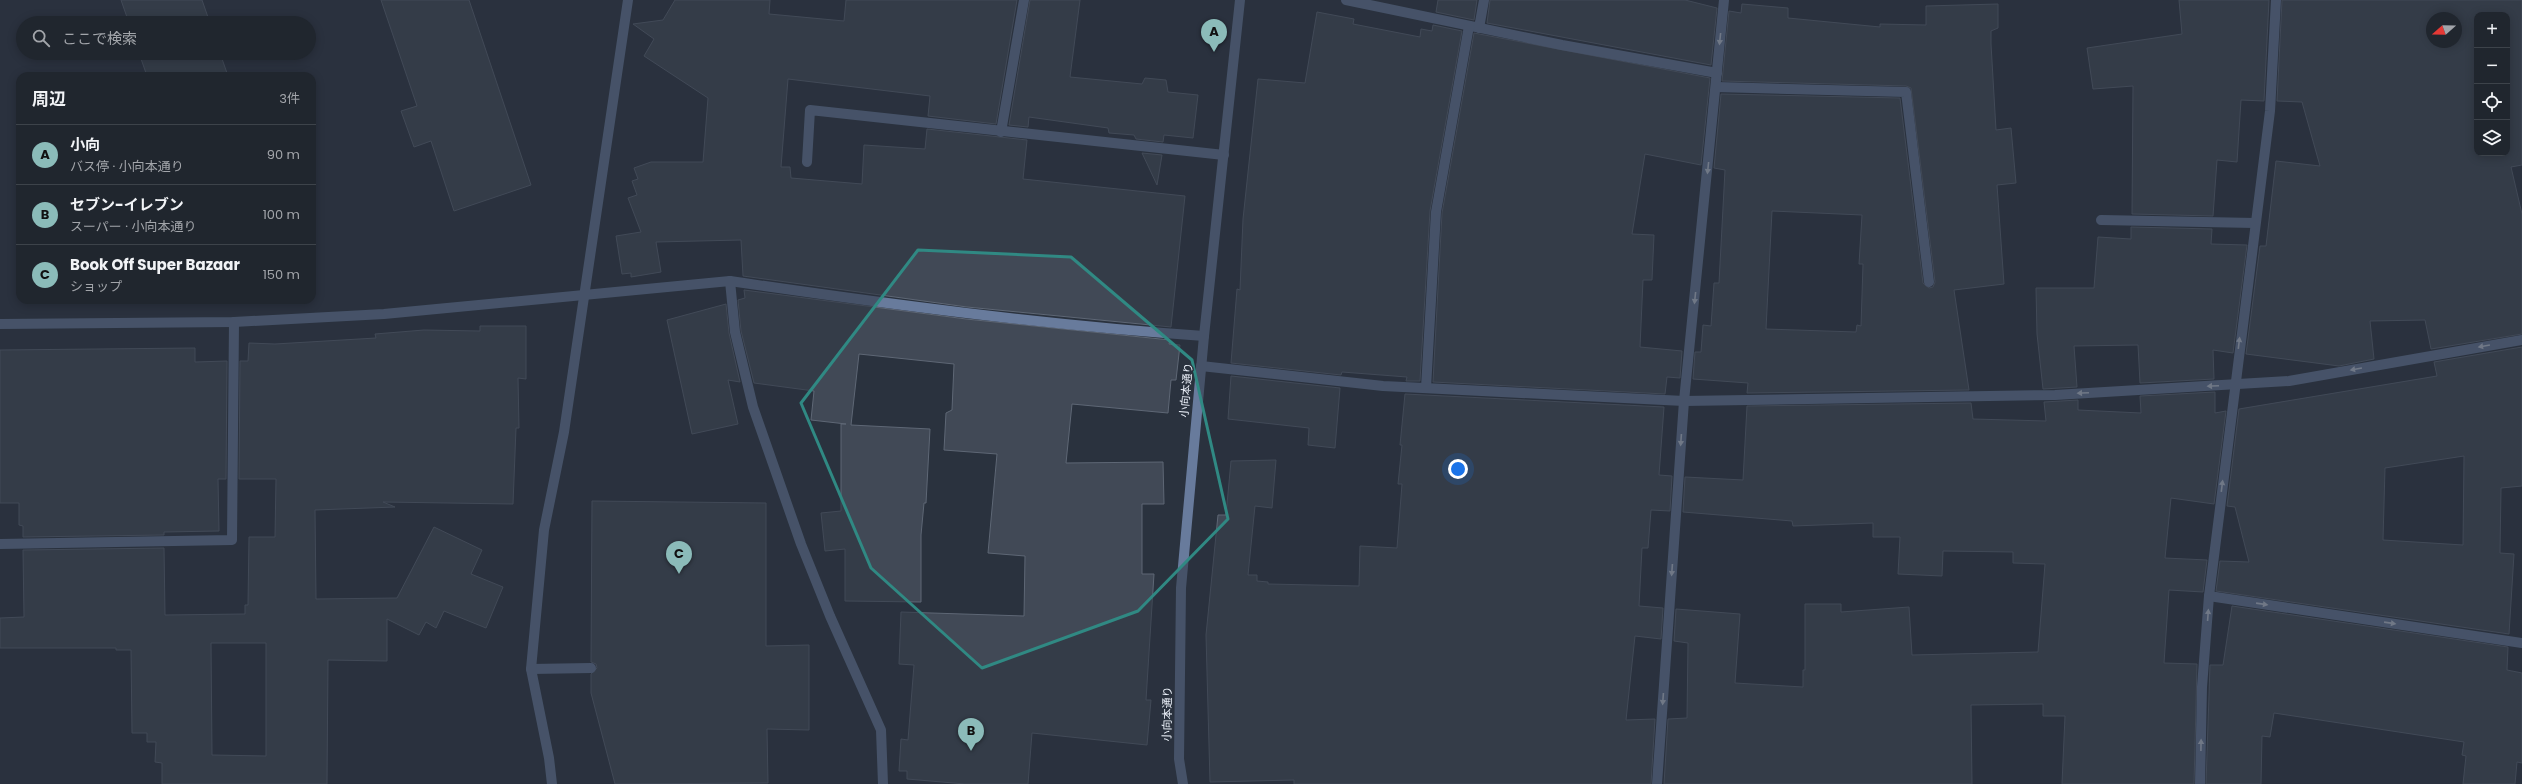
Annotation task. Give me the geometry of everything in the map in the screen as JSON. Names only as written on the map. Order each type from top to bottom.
[{"type":"street","points":[[552,784],[549,758],[530,668],[544,530],[564,432],[583,294],[628,0]]},
{"type":"street","points":[[1001,132],[1024,0]]},
{"type":"street","name":"小向本通り","points":[[1183,784],[1179,759],[1181,588],[1204,336],[1240,0]]},
{"type":"street","points":[[1346,0],[1474,27],[1717,73]]},
{"type":"street","points":[[1426,388],[1436,212],[1474,27],[1484,0]]},
{"type":"street","points":[[1657,784],[1684,401],[1724,0]]},
{"type":"street","points":[[2200,784],[2202,687],[2209,596],[2234,385],[2270,111],[2276,0]]},
{"type":"street","points":[[1716,87],[1906,92],[1929,282]]},
{"type":"street","points":[[807,162],[810,110],[1001,132],[1224,155]]},
{"type":"street","points":[[2101,220],[2255,223]]},
{"type":"street","points":[[730,281],[735,332],[754,407],[801,544],[830,616],[881,730],[882,784]]},
{"type":"street","points":[[0,324],[234,322],[384,314],[730,281],[888,304],[1142,332],[1204,336]]},
{"type":"street","points":[[0,544],[232,540],[234,322]]},
{"type":"street","points":[[1201,366],[1383,386],[1684,401],[2055,395],[2289,381],[2522,340]]},
{"type":"street","points":[[2209,596],[2522,643]]},
{"type":"street","points":[[530,668],[591,668]]},
{"type":"highlighted area","points":[[918,250],[1071,257],[1192,360],[1228,519],[1138,611],[982,668],[871,568],[801,403]]},
{"type":"building","points":[[121,0],[202,0],[208,16],[127,16]]},
{"type":"building","points":[[381,0],[469,0],[531,185],[454,211],[431,141],[414,147],[401,111],[417,106]]},
{"type":"building","points":[[675,0],[770,0],[769,14],[844,21],[846,0],[1017,0],[996,124],[928,116],[930,96],[788,79],[781,167],[790,167],[791,178],[862,184],[864,145],[925,149],[927,129],[1027,140],[1023,179],[1185,196],[1171,327],[967,307],[743,276],[741,240],[656,242],[661,272],[631,277],[631,273],[622,274],[616,236],[641,232],[628,198],[637,195],[632,181],[638,179],[634,168],[651,162],[703,162],[708,98],[644,56],[654,39],[633,24],[663,20]]},
{"type":"building","points":[[1030,0],[1080,0],[1070,77],[1142,84],[1145,78],[1166,80],[1168,92],[1198,95],[1193,138],[1164,135],[1163,142],[1136,139],[1134,135],[1109,133],[1108,128],[1029,117],[1028,127],[1009,125]]},
{"type":"building","points":[[1438,0],[1477,0],[1474,20],[1436,12]]},
{"type":"building","points":[[1490,0],[1685,0],[1717,8],[1711,65],[1487,23]]},
{"type":"building","points":[[2179,0],[2269,0],[2264,101],[2241,100],[2237,162],[2217,160],[2213,216],[2132,214],[2133,86],[2093,89],[2087,48],[2182,34]]},
{"type":"building","points":[[2282,0],[2522,0],[2522,165],[2511,167],[2522,214],[2522,334],[2431,349],[2425,320],[2370,321],[2374,359],[2339,366],[2246,354],[2260,246],[2266,246],[2276,161],[2320,166],[2302,102],[2277,101]]},
{"type":"building","points":[[1742,4],[1788,8],[1788,18],[1880,27],[1880,24],[1926,25],[1926,6],[1998,4],[1998,28],[1991,31],[1996,130],[2011,128],[2016,183],[1997,185],[2004,284],[1954,290],[1969,390],[1747,393],[1748,383],[1693,379],[1695,352],[1701,352],[1703,325],[1711,326],[1714,283],[1719,283],[1725,170],[1714,168],[1721,94],[1900,98],[1923,283],[1929,288],[1933,287],[1935,282],[1911,88],[1906,86],[1722,81],[1729,11],[1741,13]],"holes":[[[1772,211],[1862,215],[1859,264],[1863,264],[1861,326],[1857,325],[1856,332],[1766,329]]]},
{"type":"building","points":[[1317,12],[1354,19],[1353,24],[1420,37],[1421,29],[1432,31],[1433,25],[1462,31],[1430,211],[1420,381],[1406,381],[1407,377],[1342,372],[1341,375],[1231,363],[1237,289],[1240,290],[1243,219],[1258,79],[1305,83]]},
{"type":"building","points":[[1474,33],[1710,78],[1701,165],[1645,154],[1632,234],[1654,235],[1652,280],[1643,280],[1640,347],[1682,351],[1680,378],[1667,377],[1665,394],[1433,382],[1442,213]]},
{"type":"building","points":[[141,60],[222,60],[227,72],[146,72]]},
{"type":"building","points":[[1142,153],[1162,155],[1157,185]]},
{"type":"building","points":[[2131,227],[2212,229],[2211,244],[2247,245],[2233,353],[2213,350],[2214,379],[2140,383],[2138,345],[2074,346],[2077,387],[2043,389],[2037,334],[2036,288],[2094,288],[2098,237],[2131,239]]},
{"type":"building","points":[[744,290],[966,319],[1170,340],[1169,344],[1180,345],[1176,380],[1171,380],[1168,413],[1072,404],[1066,463],[1163,462],[1164,504],[1142,504],[1142,574],[1154,574],[1146,700],[1151,700],[1147,745],[1032,733],[1028,784],[965,784],[907,779],[907,771],[899,771],[901,739],[908,740],[914,665],[899,664],[901,612],[1024,616],[1025,556],[988,553],[997,454],[944,450],[946,413],[952,410],[954,364],[859,354],[851,425],[930,429],[926,503],[924,503],[921,535],[921,602],[845,601],[845,549],[825,551],[821,513],[841,511],[841,424],[846,424],[811,420],[814,391],[754,383],[741,331],[738,300],[745,298]]},
{"type":"building","points":[[726,304],[729,333],[740,382],[728,380],[738,424],[692,434],[667,320]]},
{"type":"building","points":[[480,326],[526,326],[526,379],[518,378],[519,428],[516,428],[513,504],[383,502],[395,507],[315,510],[316,599],[397,598],[434,527],[482,550],[471,574],[503,587],[486,628],[444,611],[436,628],[426,622],[419,635],[387,619],[387,661],[328,660],[327,784],[162,784],[162,763],[155,762],[156,742],[147,742],[147,733],[132,733],[131,650],[116,650],[116,648],[0,648],[0,618],[24,617],[23,550],[164,548],[165,615],[245,614],[245,605],[248,605],[249,537],[275,537],[276,479],[239,479],[240,361],[248,361],[249,343],[275,344],[376,338],[375,334],[424,330],[480,331]],"holes":[[[211,643],[266,643],[266,756],[212,755]]]},
{"type":"building","points":[[2522,347],[2522,486],[2501,488],[2500,553],[2514,554],[2509,634],[2216,591],[2220,561],[2249,562],[2235,507],[2227,506],[2239,409],[2437,376],[2434,362]],"holes":[[[2464,456],[2463,545],[2383,540],[2385,468]]]},
{"type":"building","points":[[195,348],[195,362],[227,361],[226,479],[218,479],[219,531],[164,532],[164,535],[23,537],[23,526],[19,525],[19,503],[0,503],[0,350]]},
{"type":"building","points":[[1231,376],[1340,388],[1335,448],[1308,445],[1309,428],[1228,419]]},
{"type":"building","points":[[2215,392],[2215,413],[2226,411],[2214,504],[2171,498],[2165,558],[2207,560],[2203,592],[2169,590],[2164,663],[2197,664],[2194,784],[2062,784],[2065,716],[2043,716],[2043,704],[1971,705],[1972,784],[1664,784],[1668,719],[1687,718],[1688,643],[1674,641],[1676,609],[1740,614],[1735,683],[1803,687],[1803,670],[1805,670],[1805,604],[1841,604],[1841,612],[1909,607],[1912,655],[2038,652],[2045,564],[2013,563],[2013,552],[1943,551],[1942,576],[1898,574],[1900,537],[1873,537],[1873,523],[1793,526],[1792,521],[1683,512],[1685,477],[1743,480],[1747,406],[1971,403],[1973,419],[2046,421],[2044,402],[2078,400],[2078,410],[2141,413],[2140,396]]},
{"type":"building","points":[[1405,394],[1664,407],[1659,475],[1672,476],[1670,511],[1651,510],[1648,548],[1642,548],[1639,606],[1663,608],[1661,639],[1635,636],[1626,720],[1655,719],[1651,784],[1294,784],[1294,780],[1210,782],[1206,635],[1218,515],[1226,515],[1231,461],[1276,460],[1272,508],[1255,506],[1248,575],[1257,575],[1257,581],[1268,582],[1268,584],[1359,586],[1360,546],[1397,548],[1402,484],[1398,484],[1402,445],[1400,445]]},
{"type":"building","points":[[592,501],[766,503],[766,646],[809,645],[809,730],[767,729],[768,783],[615,784],[591,693],[591,674],[597,668],[596,664],[591,662]]},
{"type":"building","points":[[2232,606],[2508,647],[2507,670],[2522,673],[2522,763],[2517,762],[2515,784],[2463,784],[2466,756],[2462,755],[2464,742],[2274,713],[2270,737],[2262,736],[2261,784],[2206,784],[2210,665],[2223,665]]},
{"type":"place","name":"小向","points":[[1214,52]]},
{"type":"place","name":"Book Off Super Bazaar","points":[[679,574]]},
{"type":"place","name":"セブン-イレブン","points":[[971,751]]}]
